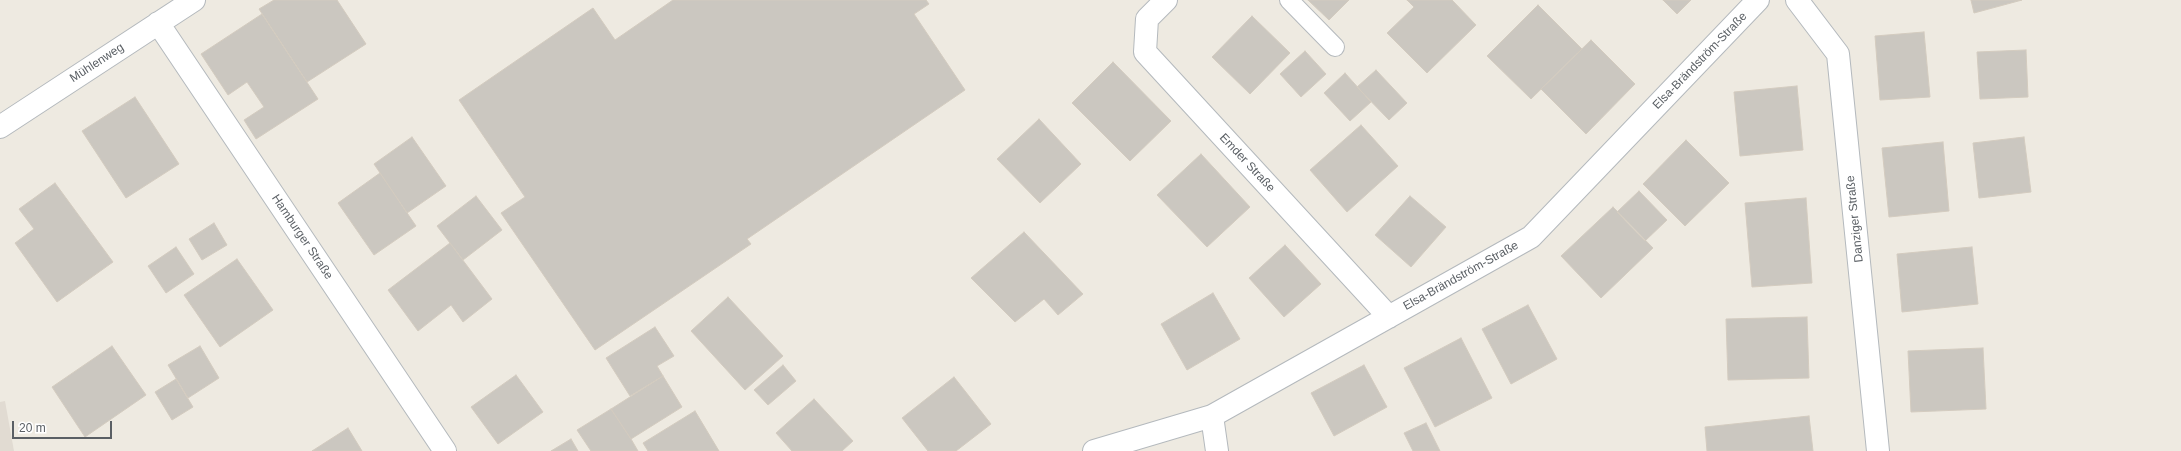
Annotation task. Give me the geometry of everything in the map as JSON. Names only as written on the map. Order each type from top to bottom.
[{"type":"street","name":"Mühlenweg","points":[[0,127],[194,0]]},
{"type":"street","name":"Emder Straße","points":[[1166,0],[1147,19],[1145,52],[1389,317]]},
{"type":"street","name":"Elsa-Brändström-Straße","points":[[1094,451],[1212,416],[1531,237],[1758,0]]},
{"type":"street","name":"Danziger Straße","points":[[1797,0],[1838,54],[1878,451]]},
{"type":"street","name":"Hamburger Straße","points":[[158,23],[445,451]]},
{"type":"street","points":[[1212,416],[1217,451]]},
{"type":"lane","points":[[1289,0],[1335,47]]},
{"type":"shaded area","points":[[5,401],[14,451],[0,451],[0,402]]},
{"type":"building","points":[[274,0],[337,0],[366,44],[307,82],[259,9]]},
{"type":"building","points":[[673,0],[926,0],[929,4],[914,14],[965,90],[747,239],[751,244],[595,350],[501,213],[525,197],[459,100],[593,8],[615,40]]},
{"type":"building","points":[[1308,0],[1349,0],[1329,20]]},
{"type":"building","points":[[1407,0],[1452,0],[1476,25],[1427,73],[1387,33],[1414,7]]},
{"type":"building","points":[[1663,0],[1691,0],[1677,14]]},
{"type":"building","points":[[1971,0],[2022,0],[1974,13]]},
{"type":"building","points":[[1538,5],[1582,49],[1531,99],[1487,56]]},
{"type":"building","points":[[262,14],[318,99],[256,139],[244,120],[264,107],[247,82],[228,95],[201,54]]},
{"type":"building","points":[[1252,16],[1290,53],[1250,94],[1212,57]]},
{"type":"building","points":[[1924,32],[1930,97],[1880,100],[1875,36]]},
{"type":"building","points":[[1591,40],[1635,84],[1586,134],[1541,89]]},
{"type":"building","points":[[2026,50],[2028,97],[1980,99],[1977,52]]},
{"type":"building","points":[[1305,51],[1326,74],[1301,97],[1280,74]]},
{"type":"building","points":[[1113,62],[1171,121],[1130,161],[1072,103]]},
{"type":"building","points":[[1376,70],[1407,103],[1389,120],[1357,87]]},
{"type":"building","points":[[1345,73],[1371,102],[1350,121],[1324,93]]},
{"type":"building","points":[[1797,86],[1803,150],[1740,156],[1734,92]]},
{"type":"building","points":[[135,97],[179,164],[126,198],[82,131]]},
{"type":"building","points":[[1039,119],[1081,164],[1040,203],[997,159]]},
{"type":"building","points":[[1361,125],[1398,166],[1347,212],[1310,170]]},
{"type":"building","points":[[412,137],[446,186],[407,213],[374,164]]},
{"type":"building","points":[[2024,137],[2031,192],[1979,198],[1973,143]]},
{"type":"building","points":[[1686,140],[1729,183],[1685,226],[1643,184]]},
{"type":"building","points":[[1943,142],[1949,211],[1889,217],[1882,148]]},
{"type":"building","points":[[1201,154],[1250,207],[1207,247],[1157,195]]},
{"type":"building","points":[[380,173],[416,226],[374,255],[338,203]]},
{"type":"building","points":[[55,183],[113,262],[57,302],[15,243],[34,229],[19,209]]},
{"type":"building","points":[[1639,191],[1667,220],[1645,241],[1617,212]]},
{"type":"building","points":[[476,196],[502,230],[463,260],[437,226]]},
{"type":"building","points":[[1410,196],[1446,227],[1411,267],[1375,235]]},
{"type":"building","points":[[1806,198],[1812,283],[1752,287],[1745,203]]},
{"type":"building","points":[[1613,207],[1653,248],[1601,298],[1561,256]]},
{"type":"building","points":[[214,223],[227,245],[202,260],[189,239]]},
{"type":"building","points":[[1024,232],[1083,294],[1058,315],[1044,299],[1015,322],[971,278]]},
{"type":"building","points":[[450,243],[492,299],[463,322],[451,305],[418,331],[388,290]]},
{"type":"building","points":[[1285,245],[1321,284],[1284,317],[1249,278]]},
{"type":"building","points":[[176,247],[194,274],[166,293],[148,266]]},
{"type":"building","points":[[1972,247],[1978,304],[1902,312],[1897,254]]},
{"type":"building","points":[[237,259],[273,310],[220,347],[184,295]]},
{"type":"building","points":[[1213,293],[1240,339],[1187,370],[1161,324]]},
{"type":"building","points":[[728,297],[783,356],[745,390],[691,331]]},
{"type":"building","points":[[1528,305],[1557,359],[1511,384],[1482,329]]},
{"type":"building","points":[[1807,317],[1809,378],[1728,380],[1726,319]]},
{"type":"building","points":[[655,327],[674,356],[657,366],[663,376],[630,396],[606,358]]},
{"type":"building","points":[[1461,338],[1492,398],[1435,427],[1404,368]]},
{"type":"building","points":[[112,346],[146,395],[85,437],[52,387]]},
{"type":"building","points":[[200,346],[219,378],[188,398],[168,365]]},
{"type":"building","points":[[1983,348],[1986,409],[1911,412],[1908,351]]},
{"type":"building","points":[[783,365],[796,381],[768,405],[754,390]]},
{"type":"building","points":[[1364,365],[1387,407],[1334,436],[1311,393]]},
{"type":"building","points":[[516,375],[543,412],[498,444],[471,407]]},
{"type":"building","points":[[663,376],[682,407],[631,439],[611,409]]},
{"type":"building","points":[[954,377],[991,424],[956,451],[928,451],[902,418]]},
{"type":"building","points":[[176,379],[193,407],[172,420],[155,392]]},
{"type":"building","points":[[814,399],[853,441],[842,451],[792,451],[776,433]]},
{"type":"building","points":[[611,409],[638,451],[591,451],[577,430]]},
{"type":"building","points":[[695,411],[719,451],[648,451],[643,443]]},
{"type":"building","points":[[1809,416],[1813,451],[1707,451],[1705,427]]},
{"type":"building","points":[[1426,423],[1440,451],[1413,451],[1404,433]]},
{"type":"building","points":[[348,428],[362,451],[312,451]]},
{"type":"building","points":[[571,439],[578,451],[551,451]]}]
